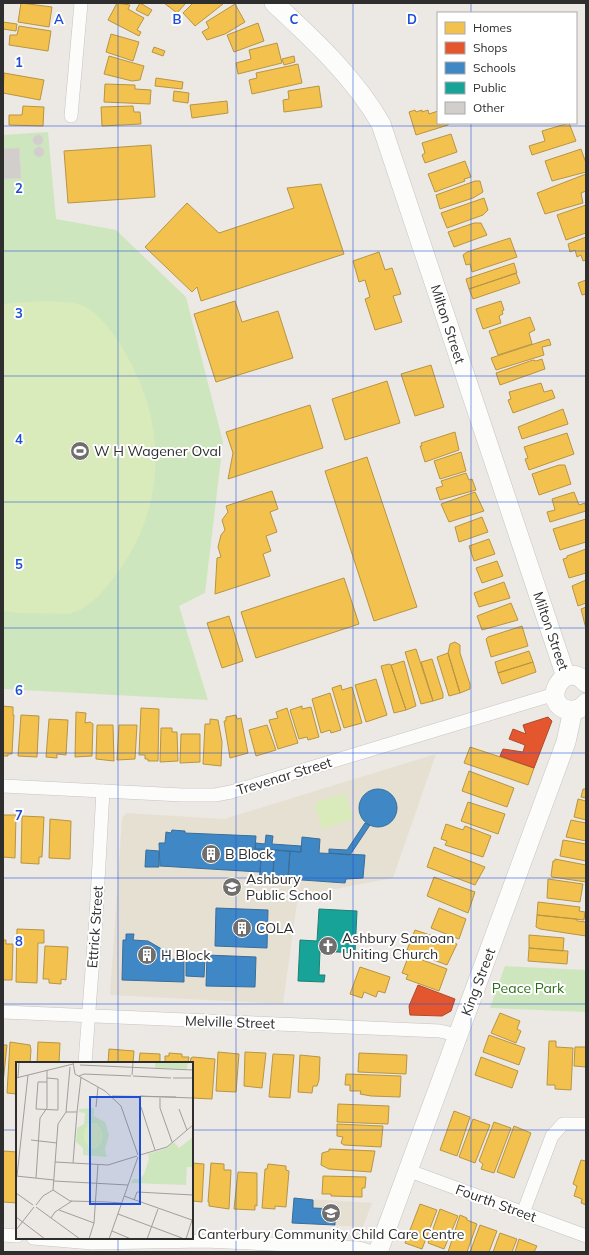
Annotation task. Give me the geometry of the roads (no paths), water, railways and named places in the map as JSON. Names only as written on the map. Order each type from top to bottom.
[{"type":"main road","name":"Milton Street","points":[[274,3],[338,67],[373,110],[381,124],[566,677]]},
{"type":"main road","points":[[579,706],[562,707],[558,704],[555,694],[558,684],[566,677],[576,676],[586,683]]},
{"type":"main road","name":"King Street","points":[[378,1252],[457,1036],[480,980],[579,706]]},
{"type":"street","points":[[72,116],[81,3]]},
{"type":"street","name":"Trevenar Street","points":[[3,786],[198,795],[231,792],[555,694]]},
{"type":"street","name":"Ettrick Street","points":[[85,1062],[103,791]]},
{"type":"street","name":"Melville Street","points":[[3,1012],[440,1031],[457,1036]]},
{"type":"street","points":[[523,1213],[552,1136],[563,1124],[586,1124]]},
{"type":"street","name":"Fourth Street","points":[[407,1170],[586,1236]]},
{"type":"street","points":[[3,1228],[16,1228]]},
{"type":"street","points":[[3,1235],[16,1236]]},
{"type":"street","points":[[40,1239],[73,1244],[205,1241]]},
{"type":"street","points":[[187,1239],[359,1248],[372,1252]]},
{"type":"place","name":"W H Wagener Oval","points":[[80,451]]},
{"type":"place","name":"B Block","points":[[211,854]]},
{"type":"place","name":"Ashbury Public School","points":[[232,887]]},
{"type":"place","name":"COLA","points":[[242,928]]},
{"type":"place","name":"Ashbury Samoan Uniting Church","points":[[328,946]]},
{"type":"place","name":"H Block","points":[[147,955]]},
{"type":"place","name":"Canterbury Community Child Care Centre","points":[[331,1213]]},
{"type":"park label","name":"Peace Park","points":[[528,988]]}]
